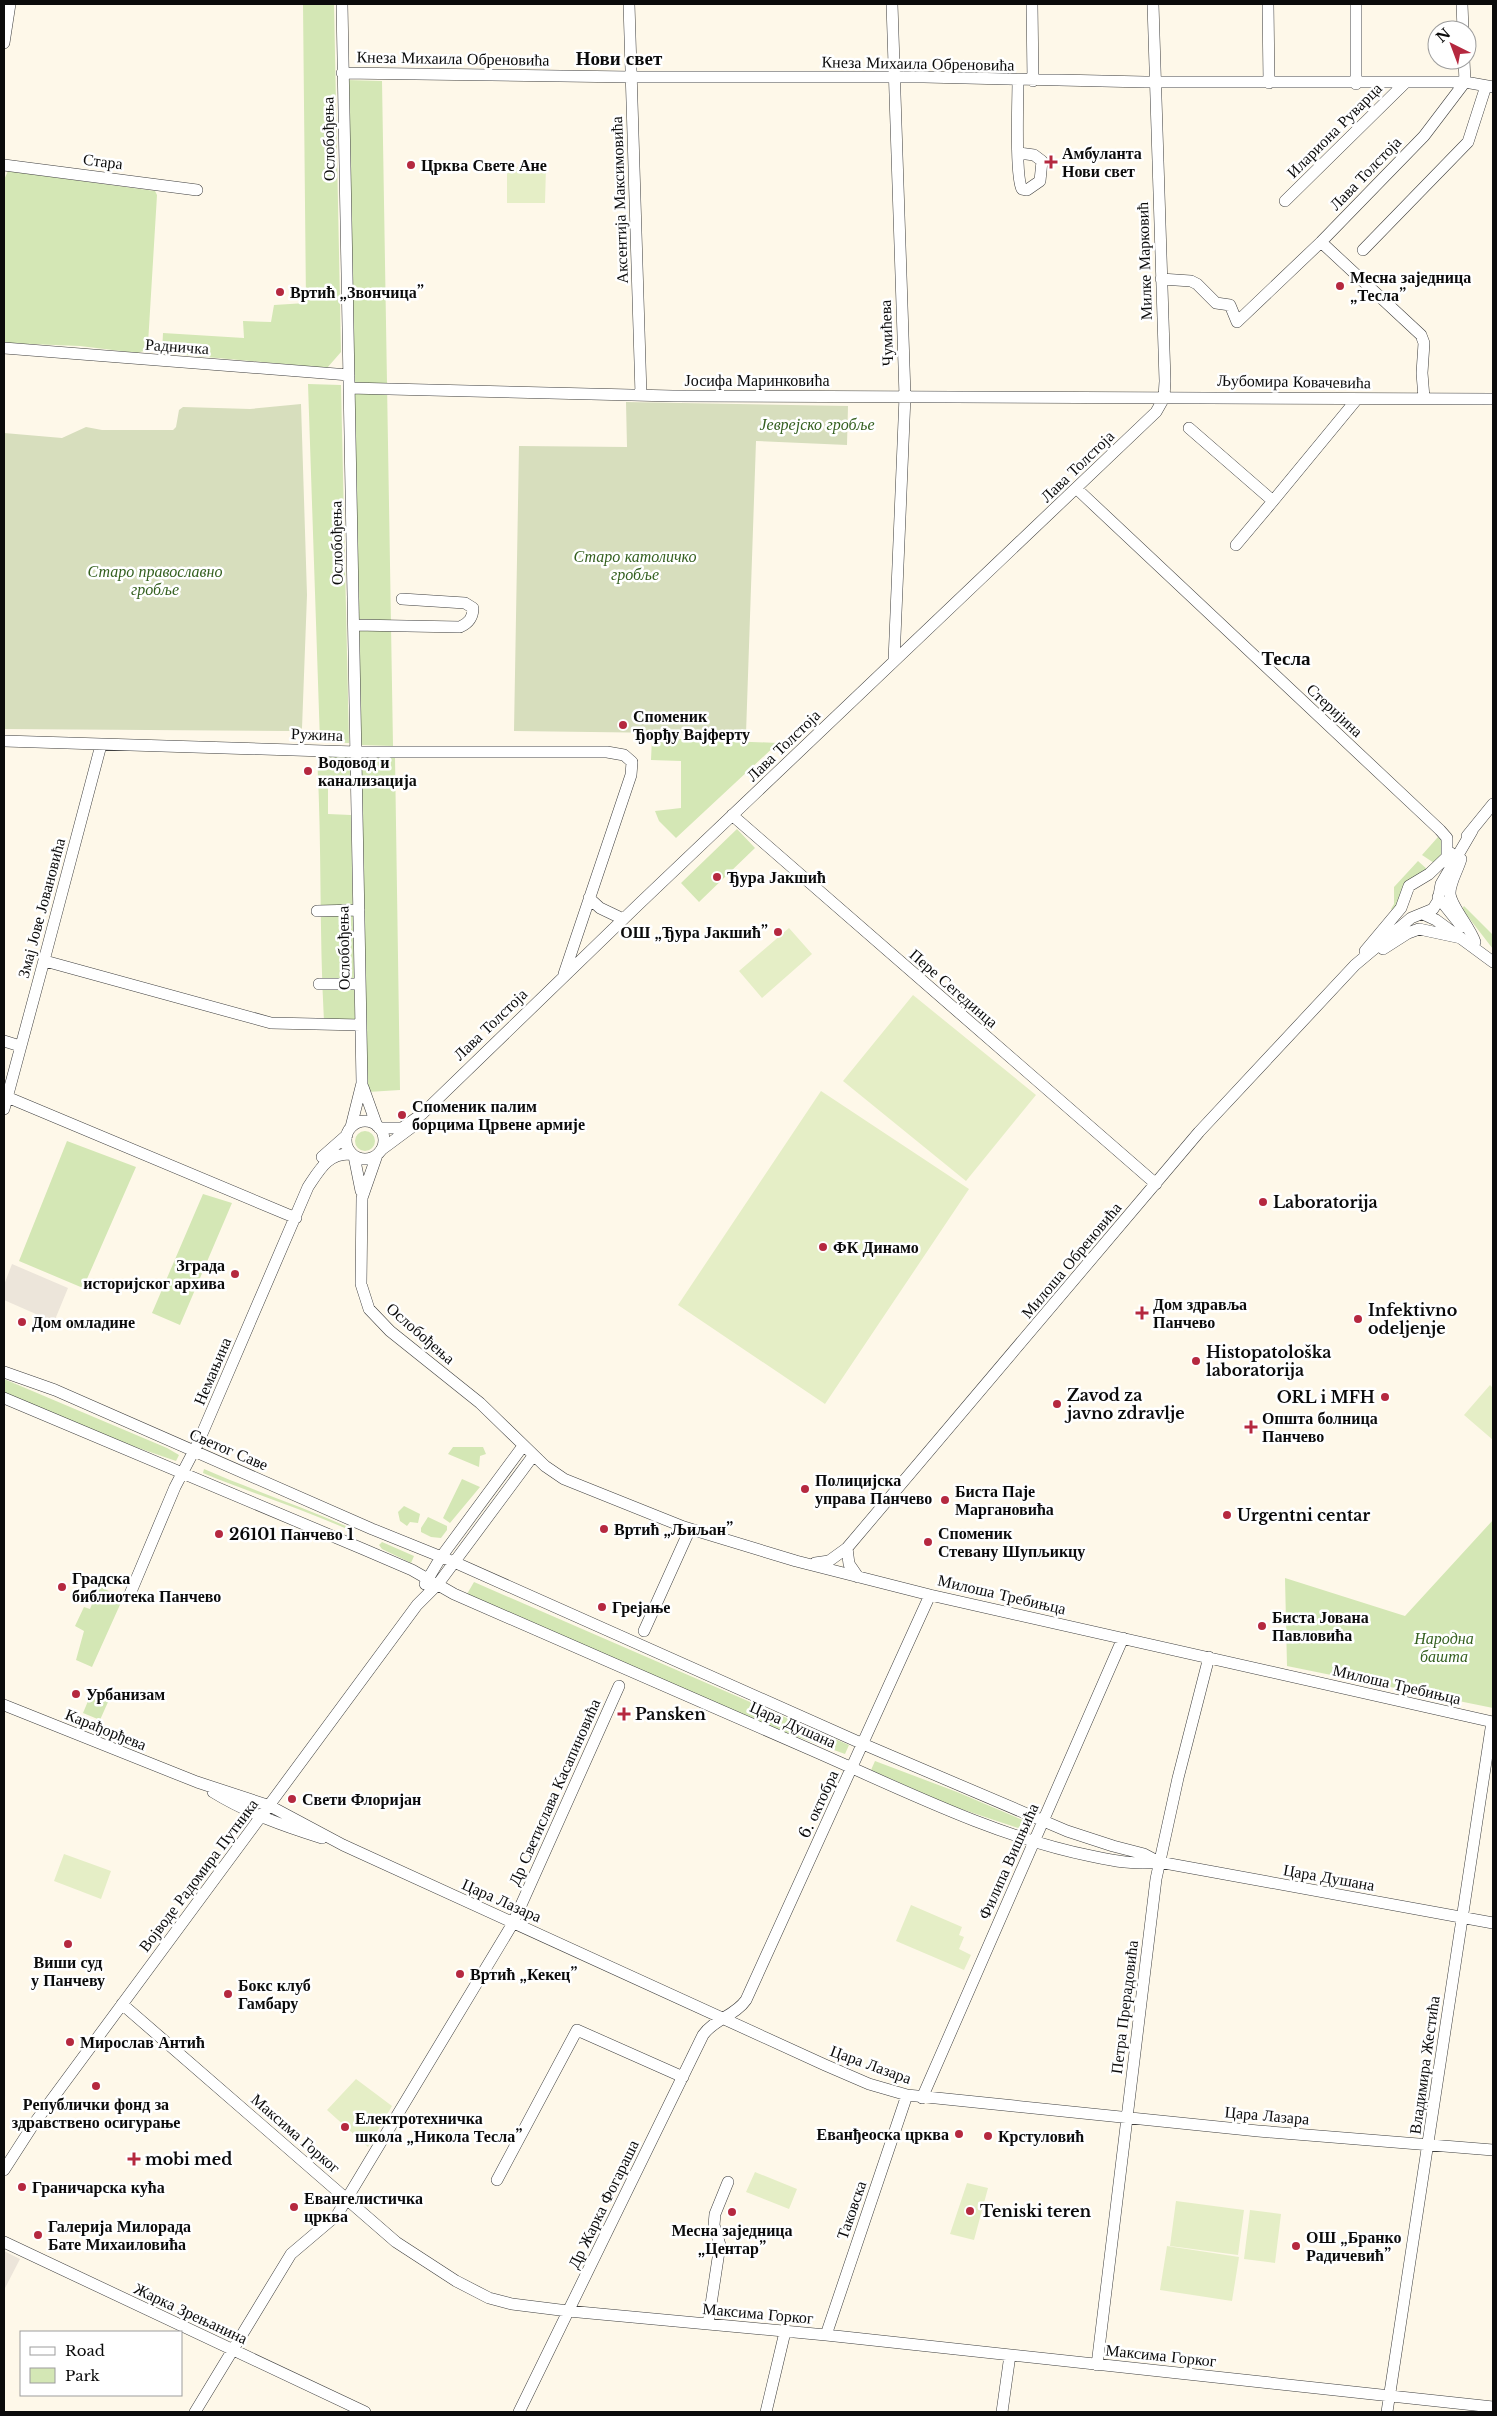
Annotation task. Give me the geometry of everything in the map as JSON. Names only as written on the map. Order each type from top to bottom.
[{"type":"street","points":[[4,43],[10,4]]},
{"type":"street","name":"Ослобођења","points":[[342,4],[362,1082],[349,1131]]},
{"type":"street","name":"Аксентија Максимовића","points":[[629,4],[641,396]]},
{"type":"street","name":"Чумићева","points":[[892,4],[904,396],[894,661]]},
{"type":"street","points":[[1032,4],[1033,81]]},
{"type":"street","name":"Милке Марковић","points":[[1153,4],[1164,398]]},
{"type":"street","points":[[1268,4],[1269,83]]},
{"type":"street","points":[[1356,4],[1356,84]]},
{"type":"street","points":[[1462,4],[1463,20]]},
{"type":"street","points":[[1464,70],[1465,82]]},
{"type":"street","name":"Кнеза Михаила Обреновића","points":[[342,73],[631,78],[895,78],[1356,84],[1465,82],[1489,86]]},
{"type":"street","points":[[1018,80],[1019,153]]},
{"type":"street","name":"Лава Толстоја","points":[[1161,279],[1191,281],[1197,284],[1216,303],[1230,305],[1237,322],[1321,242],[1424,136],[1465,82]]},
{"type":"street","name":"Илариона Руварца","points":[[1286,201],[1405,83]]},
{"type":"street","points":[[1363,250],[1468,142],[1489,86]]},
{"type":"street","name":"Стара","points":[[4,165],[197,190]]},
{"type":"street","points":[[1321,242],[1422,335],[1424,344],[1422,373],[1424,398]]},
{"type":"street","name":"Радничка","points":[[4,348],[348,375]]},
{"type":"street","name":"Јосифа Маринковића","points":[[349,388],[641,396],[1164,398]]},
{"type":"street","name":"Лава Толстоја","points":[[378,1127],[402,1128],[422,1114],[732,815],[1077,490],[1156,412],[1164,398]]},
{"type":"street","name":"Љубомира Ковачевића","points":[[1164,398],[1493,399]]},
{"type":"street","points":[[1236,545],[1357,398]]},
{"type":"street","points":[[1189,428],[1272,501]]},
{"type":"street","name":"Стеријина","points":[[1077,490],[1440,830],[1447,838],[1447,857]]},
{"type":"street","points":[[354,624],[460,627],[470,620],[473,614],[473,608],[465,603],[402,600]]},
{"type":"street","name":"Ружина","points":[[4,741],[356,752],[607,752],[629,758],[633,764],[631,775],[589,898]]},
{"type":"street","name":"Змај Јове Јовановића","points":[[5,1103],[45,961],[101,745]]},
{"type":"street","points":[[1355,965],[1397,914],[1409,886],[1447,857],[1472,831],[1493,804]]},
{"type":"street","name":"Пере Сегединца","points":[[732,815],[1156,1184]]},
{"type":"street","points":[[1355,965],[1407,921],[1433,910],[1441,884],[1472,831]]},
{"type":"street","points":[[1462,849],[1451,887],[1451,898],[1470,928],[1475,942]]},
{"type":"street","points":[[1418,881],[1431,883],[1445,908],[1489,958]]},
{"type":"street","points":[[563,978],[589,898],[600,908],[623,919]]},
{"type":"street","points":[[1405,898],[1409,909],[1436,920],[1489,958]]},
{"type":"street","points":[[317,912],[359,910]]},
{"type":"street","points":[[1370,954],[1418,929],[1461,938]]},
{"type":"street","points":[[45,961],[271,1023],[360,1025]]},
{"type":"street","name":"Милоша Обреновића","points":[[808,1563],[829,1561],[847,1548],[1200,1132],[1355,965]]},
{"type":"street","points":[[319,984],[360,984]]},
{"type":"street","points":[[4,1041],[20,1046]]},
{"type":"street","name":"Ослобођења","points":[[362,1082],[378,1127]]},
{"type":"street","points":[[5,1103],[296,1218]]},
{"type":"street","name":"Лава Толстоја","points":[[379,1153],[410,1130],[422,1114]]},
{"type":"street","points":[[364,1121],[378,1127],[384,1137],[379,1153],[364,1159],[353,1155],[341,1154],[328,1160],[308,1187],[311,1173],[318,1161],[349,1131],[364,1121]]},
{"type":"street","points":[[349,1131],[346,1144],[353,1155],[362,1198]]},
{"type":"street","name":"Ослобођења","points":[[379,1153],[362,1198],[361,1284],[369,1309],[390,1331],[480,1403],[516,1436],[522,1446]]},
{"type":"street","name":"Немањина","points":[[130,1594],[308,1187]]},
{"type":"street","name":"Светог Саве","points":[[4,1372],[55,1390],[441,1557]]},
{"type":"street","points":[[4,1398],[376,1555],[426,1578]]},
{"type":"street","name":"Милоша Требињца","points":[[522,1446],[564,1479],[618,1503],[690,1529],[808,1563],[930,1595],[1493,1722]]},
{"type":"street","name":"Војводе Радомира Путника","points":[[420,1600],[426,1578],[522,1446]]},
{"type":"street","name":"Војводе Радомира Путника","points":[[4,2170],[33,2125],[262,1817],[420,1600],[438,1584],[534,1456]]},
{"type":"street","points":[[644,1631],[690,1529]]},
{"type":"street","points":[[847,1548],[850,1564],[858,1577]]},
{"type":"street","name":"Цара Душана","points":[[441,1557],[863,1744],[1088,1839],[1144,1854],[1159,1862]]},
{"type":"street","name":"Цара Душана","points":[[426,1578],[457,1595],[853,1768],[992,1827],[1034,1842],[1115,1861],[1142,1864],[1159,1862],[1493,1923]]},
{"type":"street","name":"6. октобра","points":[[724,2017],[746,2000],[930,1595]]},
{"type":"street","name":"Филипа Вишњића","points":[[922,2098],[1123,1638]]},
{"type":"street","name":"Петра Прерадовића","points":[[1097,2365],[1126,2117],[1159,1862],[1209,1657]]},
{"type":"street","name":"Др Светислава Касапиновића","points":[[195,2412],[291,2254],[337,2215],[513,1923],[619,1686]]},
{"type":"street","name":"Карађорђева","points":[[4,1706],[197,1782],[270,1806]]},
{"type":"street","name":"Владимира Жестића","points":[[1387,2412],[1493,1722]]},
{"type":"street","name":"Карађорђева","points":[[197,1782],[238,1807],[262,1817]]},
{"type":"street","name":"Цара Лазара","points":[[270,1806],[342,1845],[513,1923],[869,2084],[907,2095],[922,2098],[1493,2150]]},
{"type":"street","name":"Цара Лазара","points":[[262,1817],[342,1845]]},
{"type":"street","name":"Максима Горког","points":[[122,2004],[396,2242],[474,2291],[512,2304],[826,2335],[1493,2407]]},
{"type":"street","name":"Др Жарка Фогараша","points":[[519,2412],[708,2028],[724,2017]]},
{"type":"street","points":[[497,2180],[577,2030],[683,2077]]},
{"type":"street","name":"Таковска","points":[[826,2335],[907,2095]]},
{"type":"street","points":[[708,2324],[720,2245],[714,2225],[714,2214],[728,2182]]},
{"type":"street","name":"Жарка Зрењанина","points":[[4,2242],[365,2412]]},
{"type":"street","points":[[766,2412],[785,2332]]},
{"type":"street","points":[[1002,2412],[1010,2355]]},
{"type":"green space","points":[[303,4],[334,4],[341,352],[327,368],[162,353],[163,333],[244,338],[243,321],[271,322],[274,305],[306,303]]},
{"type":"green space","points":[[347,80],[382,81],[393,746],[360,745]]},
{"type":"green space","points":[[507,167],[546,167],[545,203],[507,203]]},
{"type":"green space","points":[[8,171],[155,191],[157,195],[148,344],[144,351],[137,353],[80,346],[4,343],[4,180]]},
{"type":"green space","points":[[308,384],[341,385],[349,743],[320,742]]},
{"type":"green space","name":"Старо католичко гробље","points":[[626,402],[848,406],[847,445],[756,441],[746,734],[514,731],[519,446],[627,447]]},
{"type":"green space","name":"Старо православно гробље","points":[[301,404],[307,595],[302,728],[299,731],[4,729],[4,433],[62,438],[86,427],[102,430],[173,430],[176,427],[179,410],[183,407],[250,409]]},
{"type":"green space","points":[[652,738],[778,743],[676,838],[659,821],[655,811],[681,808],[681,761],[651,760]]},
{"type":"green space","points":[[351,755],[352,778],[328,780],[328,814],[351,815],[355,1020],[324,1021],[317,756]]},
{"type":"green space","points":[[395,757],[400,1090],[368,1092],[365,1073],[360,758]]},
{"type":"green space","points":[[737,829],[755,848],[699,902],[681,883]]},
{"type":"green space","points":[[1438,837],[1441,840],[1442,855],[1434,863],[1422,855]]},
{"type":"green space","points":[[1418,861],[1428,870],[1401,899],[1393,911],[1391,909],[1394,904],[1394,887]]},
{"type":"green space","points":[[1464,906],[1493,935],[1493,949],[1462,909]]},
{"type":"green space","points":[[789,928],[812,954],[762,998],[739,971]]},
{"type":"green space","points":[[913,995],[1036,1095],[966,1181],[843,1081]]},
{"type":"green space","name":"ФК Динамо","points":[[821,1091],[969,1189],[825,1404],[678,1305]]},
{"type":"green space","points":[[365,1131],[372,1134],[375,1141],[372,1148],[365,1151],[358,1148],[355,1141],[358,1134]]},
{"type":"green space","points":[[67,1141],[136,1167],[83,1288],[19,1261]]},
{"type":"green space","points":[[203,1194],[232,1203],[180,1325],[152,1313]]},
{"type":"green space","points":[[4,1379],[167,1448],[179,1455],[176,1461],[127,1444],[4,1394]]},
{"type":"green space","points":[[1490,1385],[1493,1388],[1493,1440],[1464,1415]]},
{"type":"green space","points":[[453,1447],[483,1447],[486,1454],[480,1456],[479,1467],[448,1454]]},
{"type":"green space","points":[[204,1469],[348,1527],[347,1529],[203,1473]]},
{"type":"green space","points":[[462,1479],[480,1487],[450,1523],[443,1518]]},
{"type":"green space","points":[[404,1506],[420,1514],[418,1523],[410,1522],[407,1526],[400,1521],[398,1512]]},
{"type":"green space","points":[[428,1517],[447,1526],[447,1530],[441,1538],[431,1537],[421,1532],[421,1528]]},
{"type":"green space","name":"Народна башта","points":[[1493,1520],[1493,1708],[1287,1666],[1285,1578],[1405,1616]]},
{"type":"green space","points":[[382,1542],[414,1556],[411,1563],[382,1549],[379,1545]]},
{"type":"green space","points":[[474,1582],[849,1745],[845,1754],[776,1729],[467,1594]]},
{"type":"green space","points":[[99,1586],[123,1598],[92,1667],[76,1660],[84,1631],[75,1626],[84,1607],[90,1609]]},
{"type":"green space","points":[[91,1694],[108,1702],[100,1720],[83,1713]]},
{"type":"green space","points":[[875,1761],[957,1792],[1025,1821],[1021,1829],[952,1806],[871,1770]]},
{"type":"green space","points":[[64,1854],[111,1871],[101,1899],[54,1881]]},
{"type":"green space","points":[[911,1905],[962,1927],[959,1935],[964,1937],[959,1949],[971,1955],[964,1970],[896,1941]]},
{"type":"green space","points":[[356,2079],[392,2106],[368,2147],[327,2110]]},
{"type":"green space","points":[[755,2172],[797,2189],[789,2209],[746,2192]]},
{"type":"green space","name":"Teniski teren","points":[[967,2183],[988,2188],[974,2240],[950,2234]]},
{"type":"green space","points":[[1176,2201],[1244,2210],[1238,2255],[1170,2246]]},
{"type":"green space","points":[[1250,2210],[1281,2214],[1275,2263],[1244,2259]]},
{"type":"green space","points":[[1167,2246],[1239,2257],[1232,2301],[1160,2290]]},
{"type":"shaded area","points":[[12,1264],[68,1288],[54,1322],[4,1300],[4,1285]]},
{"type":"shaded area","points":[[4,2251],[20,2259],[4,2290]]},
{"type":"place","name":"Амбуланта Нови свет","points":[[1051,162]]},
{"type":"place","name":"Црква Свете Ане","points":[[411,165]]},
{"type":"place","name":"Месна заједница „Тесла”","points":[[1340,286]]},
{"type":"place","name":"Вртић „Звончица”","points":[[280,292]]},
{"type":"place","name":"Споменик Ђорђу Вајферту","points":[[623,725]]},
{"type":"place","name":"Водовод и канализација","points":[[308,771]]},
{"type":"place","name":"Ђура Јакшић","points":[[717,877]]},
{"type":"place","name":"ОШ „Ђура Јакшић”","points":[[778,932]]},
{"type":"place","name":"Споменик палим борцима Црвене армије","points":[[402,1115]]},
{"type":"place","name":"Laboratorija","points":[[1263,1202]]},
{"type":"place","name":"ФК Динамо","points":[[823,1247]]},
{"type":"place","name":"Зграда историјског архива","points":[[235,1274]]},
{"type":"place","name":"Дом здравља Панчево","points":[[1142,1313]]},
{"type":"place","name":"Infektivno odeljenje","points":[[1358,1319]]},
{"type":"place","name":"Дом омладине","points":[[22,1322]]},
{"type":"place","name":"Histopatološka laboratorija","points":[[1196,1361]]},
{"type":"place","name":"ORL i MFH","points":[[1385,1397]]},
{"type":"place","name":"Zavod za javno zdravlje","points":[[1057,1404]]},
{"type":"place","name":"Општа болница Панчево","points":[[1251,1427]]},
{"type":"place","name":"Полицијска управа Панчево","points":[[805,1489]]},
{"type":"place","name":"Биста Паје Маргановића","points":[[945,1500]]},
{"type":"place","name":"Urgentni centar","points":[[1227,1515]]},
{"type":"place","name":"Вртић „Љиљан”","points":[[604,1529]]},
{"type":"place","name":"26101 Панчево 1","points":[[219,1534]]},
{"type":"place","name":"Споменик Стевану Шупљикцу","points":[[928,1542]]},
{"type":"place","name":"Градска библиотека Панчево","points":[[62,1587]]},
{"type":"place","name":"Грејање","points":[[602,1607]]},
{"type":"place","name":"Биста Јована Павловића","points":[[1262,1626]]},
{"type":"place","name":"Урбанизам","points":[[76,1694]]},
{"type":"place","name":"Pansken","points":[[624,1714]]},
{"type":"place","name":"Свети Флоријан","points":[[292,1799]]},
{"type":"place","name":"Виши суд у Панчеву","points":[[68,1944]]},
{"type":"place","name":"Вртић „Кекец”","points":[[460,1974]]},
{"type":"place","name":"Бокс клуб Гамбару","points":[[228,1994]]},
{"type":"place","name":"Мирослав Антић","points":[[70,2042]]},
{"type":"place","name":"Републички фонд за здравствено осигурање","points":[[96,2086]]},
{"type":"place","name":"Електротехничка школа „Никола Тесла”","points":[[345,2127]]},
{"type":"place","name":"Еванђеоска црква","points":[[959,2134]]},
{"type":"place","name":"Крстуловић","points":[[988,2136]]},
{"type":"place","name":"mobi med","points":[[134,2159]]},
{"type":"place","name":"Граничарска кућа","points":[[22,2187]]},
{"type":"place","name":"Евангелистичка црква","points":[[294,2207]]},
{"type":"place","name":"Teniski teren","points":[[970,2211]]},
{"type":"place","name":"Месна заједница „Центар”","points":[[732,2212]]},
{"type":"place","name":"Галерија Милорада Бате Михаиловића","points":[[38,2235]]},
{"type":"place","name":"ОШ „Бранко Радичевић”","points":[[1296,2246]]},
{"type":"district","name":"Нови свет","points":[[619,58]]},
{"type":"district","name":"Тесла","points":[[1286,658]]},
{"type":"park label","name":"Јеврејско гробље","points":[[817,424]]}]
